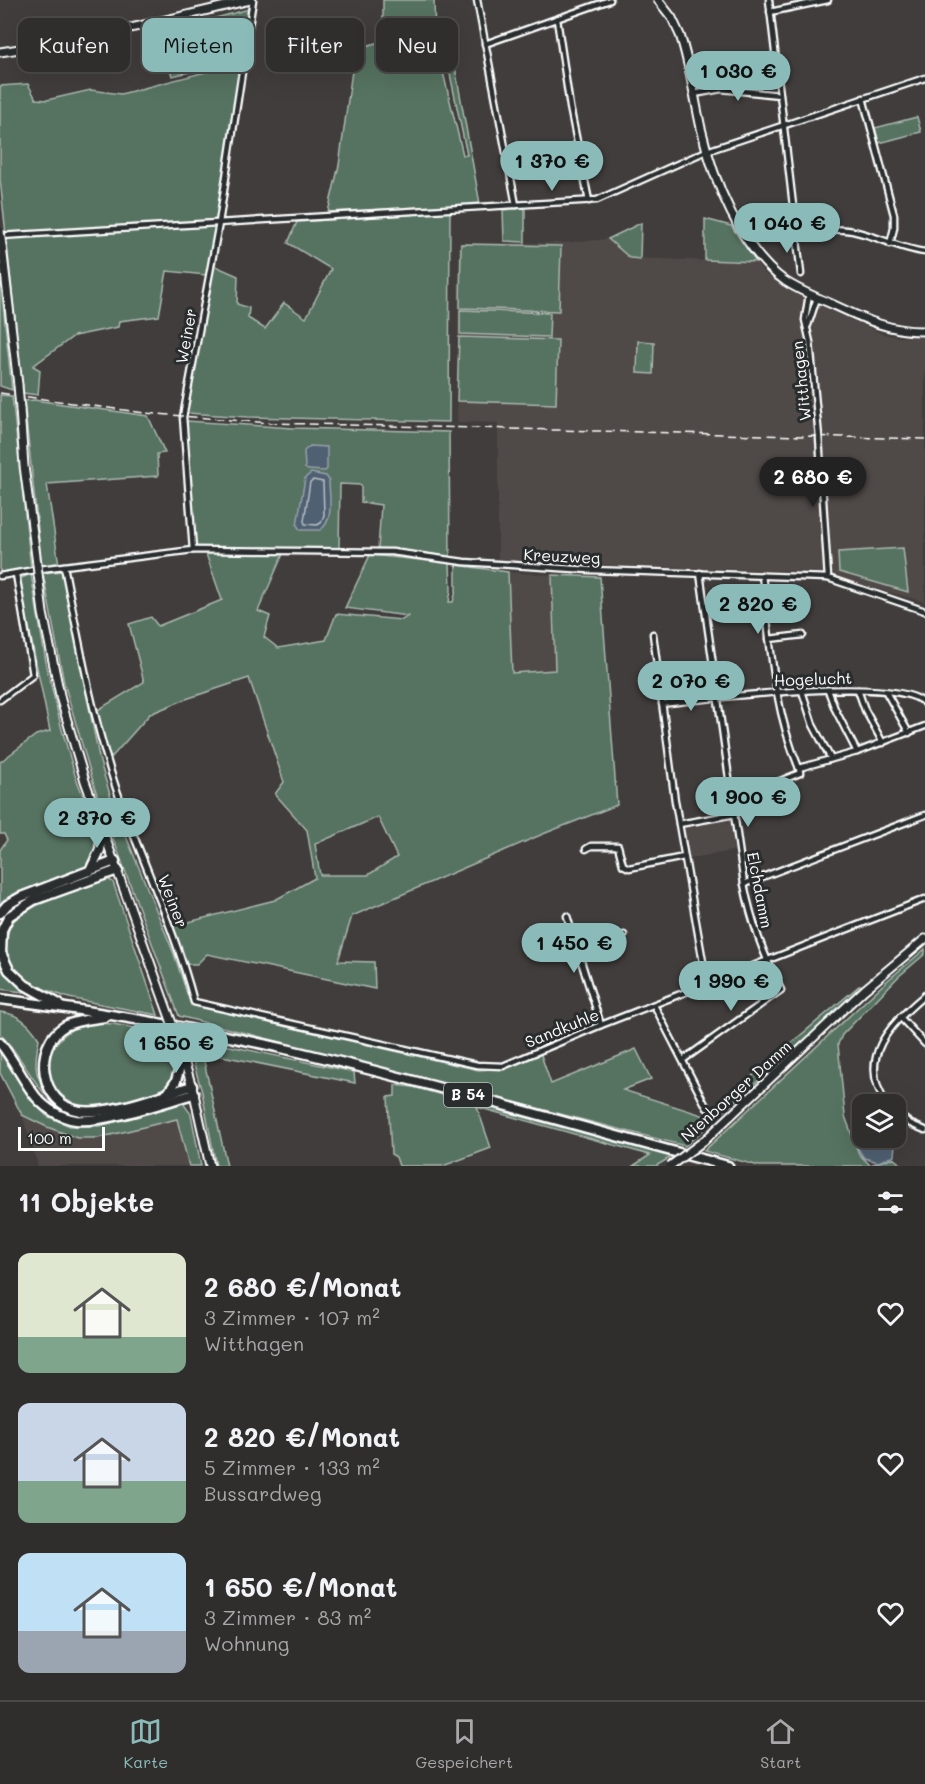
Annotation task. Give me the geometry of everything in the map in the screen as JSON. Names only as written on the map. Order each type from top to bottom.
[{"type":"highway","points":[[89,871],[100,850],[103,829]]},
{"type":"highway","points":[[0,913],[7,905],[21,897],[89,871],[116,865]]},
{"type":"highway","points":[[64,1007],[25,985],[9,970],[1,953],[2,930],[9,916],[34,900],[116,865]]},
{"type":"highway","name":"B 54","points":[[0,999],[117,1016],[293,1051],[450,1090],[728,1166]]},
{"type":"highway","points":[[117,1016],[90,1019],[66,1026],[51,1038],[43,1058],[45,1078],[52,1093],[64,1104],[79,1111],[105,1111],[168,1093],[193,1090]]},
{"type":"highway","points":[[0,1043],[36,1097],[48,1109],[76,1120],[98,1119],[193,1090]]},
{"type":"highway","points":[[168,1093],[176,1081],[183,1056]]},
{"type":"main road","points":[[0,52],[53,45],[122,31],[251,0]]},
{"type":"main road","points":[[658,0],[672,18],[680,35],[708,150],[728,205],[750,245],[775,273],[795,287],[817,298],[879,325],[901,330],[925,331]]},
{"type":"main road","points":[[0,231],[18,385],[24,466],[43,613],[61,700],[85,781],[178,1040],[193,1090],[210,1166]]},
{"type":"main road","name":"Nienborger Damm","points":[[670,1166],[726,1122],[864,990],[925,939]]},
{"type":"street","name":"Weiner","points":[[193,550],[183,417],[219,223],[251,0]]},
{"type":"street","points":[[477,0],[516,205]]},
{"type":"street","points":[[485,44],[610,0]]},
{"type":"street","points":[[769,0],[801,274]]},
{"type":"street","points":[[770,12],[828,0]]},
{"type":"street","points":[[557,19],[570,108],[589,201]]},
{"type":"street","points":[[0,237],[597,200],[708,150],[925,78]]},
{"type":"street","points":[[694,94],[721,89],[780,95]]},
{"type":"street","points":[[863,98],[894,215],[890,244]]},
{"type":"street","points":[[796,231],[834,229],[855,232],[890,244],[925,252]]},
{"type":"street","name":"Witthagen","points":[[808,325],[805,320],[805,308],[809,294]]},
{"type":"street","name":"Witthagen","points":[[817,298],[808,325],[828,578]]},
{"type":"street","points":[[0,576],[193,550]]},
{"type":"street","name":"Kreuzweg","points":[[193,550],[392,552],[503,565],[828,578],[925,611]]},
{"type":"street","name":"Weiner","points":[[64,566],[96,722],[117,789],[181,957],[194,1002]]},
{"type":"street","name":"Elchdamm","points":[[683,1060],[781,990],[766,960],[752,923],[744,884],[700,573]]},
{"type":"street","points":[[0,700],[33,675],[15,574]]},
{"type":"street","points":[[733,800],[800,773],[787,734],[778,692],[762,575]]},
{"type":"street","points":[[653,634],[684,858],[706,985]]},
{"type":"street","points":[[769,639],[803,635]]},
{"type":"street","points":[[828,690],[857,752]]},
{"type":"street","name":"Hogelucht","points":[[662,704],[778,692],[828,690],[913,695],[925,704]]},
{"type":"street","points":[[858,690],[865,710],[883,743]]},
{"type":"street","points":[[802,691],[813,725],[831,759]]},
{"type":"street","points":[[886,692],[909,734]]},
{"type":"street","points":[[799,768],[857,752],[925,726]]},
{"type":"street","points":[[679,824],[735,814]]},
{"type":"street","points":[[744,884],[925,815]]},
{"type":"street","points":[[586,849],[591,846],[618,846],[623,865],[629,868],[684,858]]},
{"type":"street","name":"Sandkuhle","points":[[194,1002],[477,1065],[503,1066],[601,1025],[925,899]]},
{"type":"street","points":[[567,916],[601,1025]]},
{"type":"street","points":[[579,954],[624,935]]},
{"type":"street","points":[[881,1094],[875,1072],[876,1054],[882,1039],[900,1017],[925,995]]},
{"type":"street","points":[[654,1005],[707,1108]]},
{"type":"street","points":[[900,1017],[925,1044]]},
{"type":"street","points":[[906,1120],[925,1130]]},
{"type":"shaded area","points":[[608,239],[631,258],[756,262],[765,274],[801,296],[883,334],[925,337],[925,602],[815,572],[498,562],[498,423],[457,422],[459,243],[561,243]]},
{"type":"shaded area","points":[[508,572],[552,575],[555,670],[511,673]]},
{"type":"shaded area","points":[[728,819],[733,822],[737,850],[688,859],[684,831],[686,827]]},
{"type":"shaded area","points":[[22,1115],[77,1138],[98,1138],[177,1119],[189,1166],[38,1166]]},
{"type":"green space","points":[[383,0],[434,0],[434,18],[383,18]]},
{"type":"green space","points":[[249,9],[248,18],[216,18]]},
{"type":"green space","points":[[376,43],[376,72],[443,72],[463,155],[467,155],[450,72],[456,72],[480,204],[328,212],[339,165],[352,72],[364,72],[364,46]]},
{"type":"green space","points":[[171,72],[190,72],[172,76]]},
{"type":"green space","points":[[205,72],[239,72],[217,221],[13,234],[14,238],[215,226],[206,275],[167,271],[159,316],[119,321],[118,327],[74,336],[33,366],[40,370],[38,395],[23,393],[0,179],[0,86],[28,84],[36,99],[47,100],[91,90],[121,94]]},
{"type":"green space","points":[[917,117],[921,132],[879,143],[875,128]]},
{"type":"green space","points":[[525,208],[525,242],[504,241],[503,210]]},
{"type":"green space","points":[[450,212],[449,422],[248,417],[187,413],[213,265],[238,276],[237,304],[249,308],[248,318],[265,329],[284,303],[306,318],[331,269],[288,243],[297,222]]},
{"type":"green space","points":[[705,219],[731,226],[756,262],[705,260]]},
{"type":"green space","points":[[641,223],[640,259],[630,258],[608,239]]},
{"type":"green space","points":[[461,244],[561,246],[559,311],[460,308]]},
{"type":"green space","points":[[0,276],[12,390],[0,386]]},
{"type":"green space","points":[[460,310],[550,313],[549,337],[460,334]]},
{"type":"green space","points":[[459,337],[558,340],[556,404],[457,401]]},
{"type":"green space","points":[[638,341],[654,342],[653,374],[637,373]]},
{"type":"green space","points":[[0,395],[12,396],[31,568],[0,574]]},
{"type":"green space","points":[[34,400],[148,416],[165,453],[157,454],[158,476],[47,484],[59,565],[42,566],[24,401]]},
{"type":"green space","points":[[186,421],[293,428],[449,432],[450,557],[394,549],[378,550],[381,505],[361,502],[361,485],[340,484],[339,549],[196,547]]},
{"type":"green space","points":[[903,548],[908,592],[839,572],[838,552]]},
{"type":"green space","points":[[205,551],[283,554],[258,611],[270,616],[264,637],[278,648],[326,640],[336,614],[402,620],[408,616],[345,608],[370,555],[450,563],[449,602],[453,602],[456,591],[456,565],[508,572],[512,673],[555,670],[552,575],[600,577],[617,805],[543,834],[352,916],[338,961],[374,962],[375,989],[207,954],[197,964],[186,964],[173,926],[275,900],[315,878],[307,830],[275,794],[284,782],[249,678],[150,714],[110,759],[96,711],[144,682],[129,624],[151,617],[158,626],[222,600]],"holes":[[[378,817],[397,857],[368,875],[320,875],[315,844]]]},
{"type":"green space","points":[[62,571],[100,762],[113,804],[174,954],[191,1005],[479,1070],[502,1068],[540,1052],[551,1084],[636,1049],[651,1079],[623,1090],[705,1116],[860,985],[865,986],[685,1146],[179,1016],[97,795],[64,683],[43,573]]},
{"type":"green space","points":[[31,574],[47,668],[75,775],[93,822],[97,850],[93,861],[85,869],[28,889],[7,902],[0,910],[0,850],[7,840],[4,834],[0,834],[0,762],[36,735],[50,731],[19,579]]},
{"type":"green space","points":[[106,878],[113,882],[158,1015],[69,998],[27,983],[8,966],[5,945],[10,925],[23,911]]},
{"type":"green space","points":[[925,949],[925,954],[898,977],[842,1035],[838,1044],[845,1116],[852,1135],[852,1148],[857,1148],[859,1154],[870,1165],[893,1158],[903,1166],[759,1166],[704,1151],[888,980]]},
{"type":"green space","points":[[0,963],[2,968],[23,992],[0,989]]},
{"type":"green space","points":[[0,1012],[23,1020],[39,1039],[36,1070],[49,1099],[0,1034]]},
{"type":"green space","points":[[92,1023],[113,1024],[167,1034],[174,1068],[167,1088],[113,1105],[91,1109],[79,1107],[58,1091],[51,1080],[49,1068],[56,1044],[78,1027]]},
{"type":"green space","points":[[186,1037],[354,1072],[355,1083],[202,1052],[227,1166],[216,1166],[202,1092]]},
{"type":"green space","points":[[0,1052],[31,1100],[47,1116],[70,1126],[100,1126],[183,1103],[191,1114],[201,1166],[189,1166],[177,1119],[98,1138],[77,1138],[22,1115],[0,1073]]},
{"type":"green space","points":[[395,1085],[413,1087],[671,1157],[656,1166],[633,1166],[650,1155],[477,1107],[491,1148],[443,1166],[399,1166],[396,1157],[391,1154],[388,1097],[395,1096]]},
{"type":"water","points":[[310,446],[327,447],[327,469],[325,471],[305,468],[304,451]]},
{"type":"water","points":[[311,473],[326,476],[329,480],[328,520],[320,530],[300,530],[297,525],[305,478]]},
{"type":"water","points":[[895,1148],[894,1156],[878,1162],[864,1158],[858,1149]]},
{"type":"railway","points":[[0,393],[145,413],[269,423],[925,439]]}]
